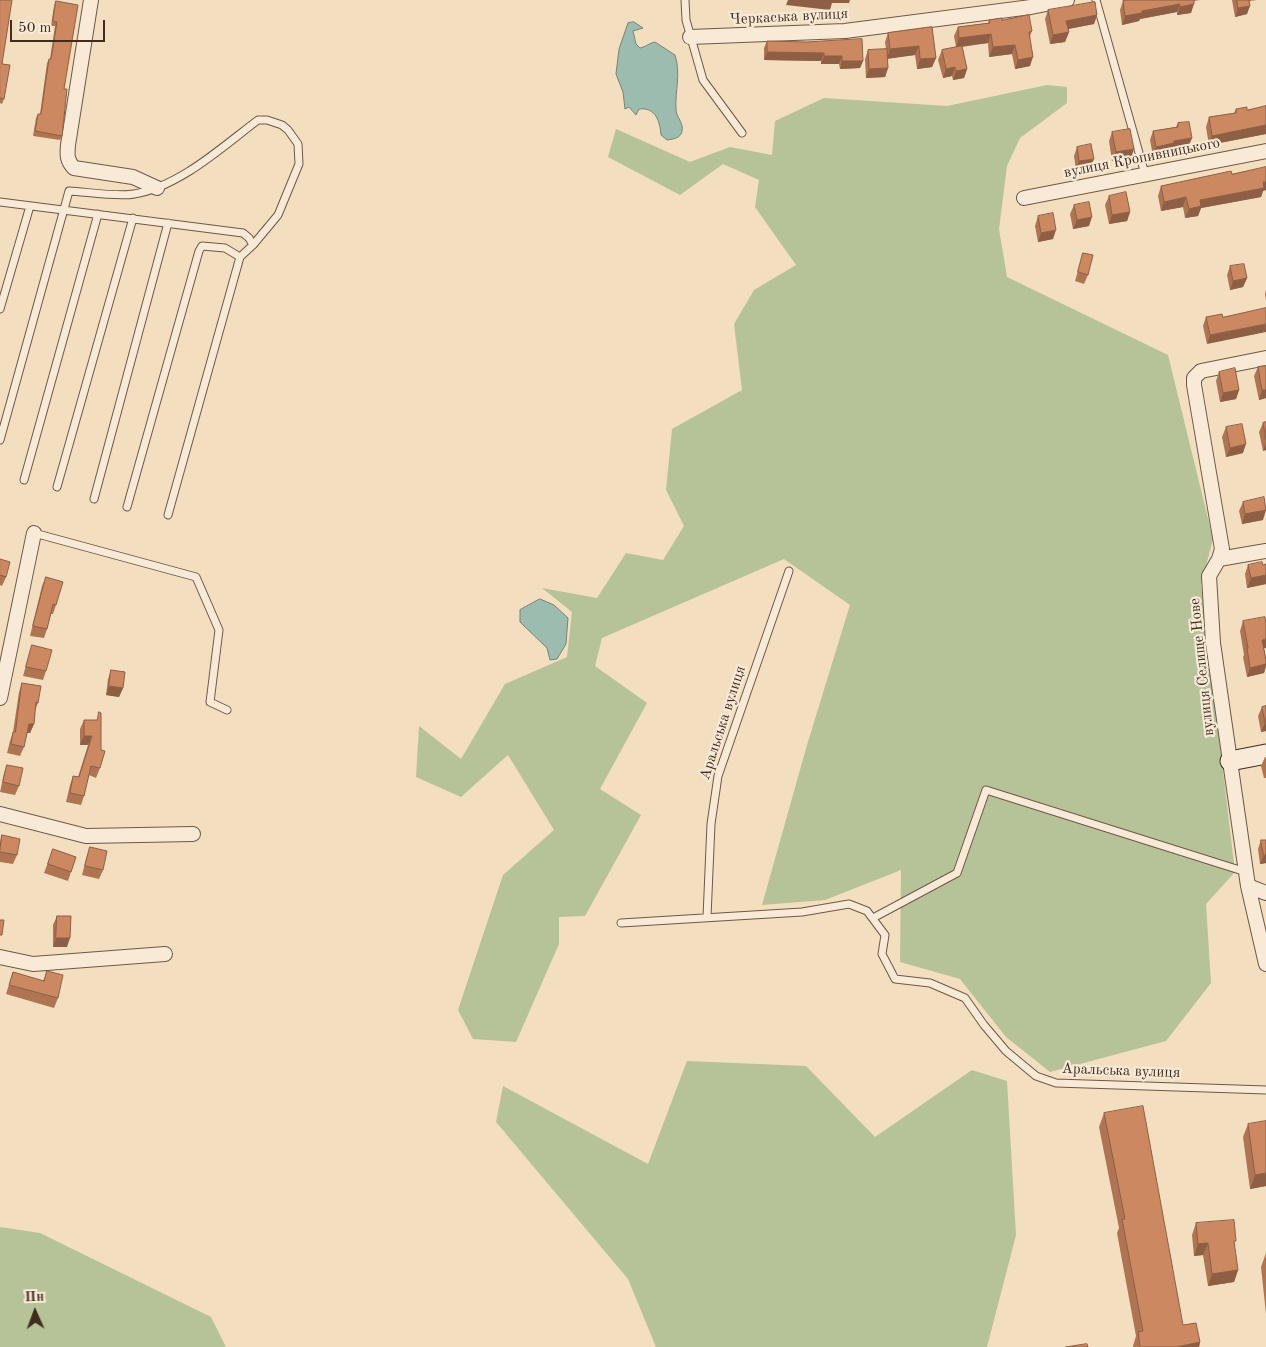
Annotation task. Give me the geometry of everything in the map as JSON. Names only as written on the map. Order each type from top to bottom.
[{"type":"street","points":[[91,0],[68,145],[67,156],[69,163],[74,168],[134,177],[157,188]]},
{"type":"street","name":"Черкаська вулиця","points":[[690,37],[844,31],[1031,7],[1067,0]]},
{"type":"street","name":"вулиця Кропивницького","points":[[1024,198],[1266,151]]},
{"type":"street","name":"вулиця Селище Нове","points":[[1266,358],[1200,371],[1194,378],[1222,549],[1219,560],[1209,576],[1213,642],[1247,879],[1266,964]]},
{"type":"street","points":[[0,698],[34,532]]},
{"type":"street","points":[[1219,560],[1266,551]]},
{"type":"street","points":[[1230,761],[1266,754]]},
{"type":"street","points":[[0,814],[86,836],[193,834]]},
{"type":"street","points":[[1247,879],[1266,893]]},
{"type":"street","points":[[0,957],[33,964],[166,954]]},
{"type":"lane","points":[[685,0],[686,20],[690,37],[704,80],[742,133]]},
{"type":"lane","points":[[1096,0],[1145,174]]},
{"type":"lane","points":[[0,440],[69,191],[133,195],[157,188],[191,170],[258,120],[268,120],[282,125],[298,144],[299,164],[278,215],[253,245],[240,257],[168,515]]},
{"type":"lane","points":[[0,202],[133,218],[243,234],[249,238],[253,245]]},
{"type":"lane","points":[[0,309],[30,206]]},
{"type":"lane","points":[[24,480],[98,214]]},
{"type":"lane","points":[[57,488],[133,218]]},
{"type":"lane","points":[[94,499],[168,223]]},
{"type":"lane","points":[[127,507],[198,251],[202,246],[225,248],[240,257]]},
{"type":"lane","points":[[34,532],[196,578],[219,630],[210,702],[227,710]]},
{"type":"lane","name":"Аральська вулиця","points":[[707,917],[711,824],[718,776],[789,571]]},
{"type":"lane","points":[[872,918],[957,874],[986,790],[1247,879]]},
{"type":"lane","name":"Аральська вулиця","points":[[621,922],[802,912],[849,904],[867,911],[886,935],[882,954],[895,979],[930,983],[965,998],[1006,1051],[1036,1076],[1056,1083],[1266,1090]]},
{"type":"green space","points":[[1047,85],[1067,87],[1067,103],[1020,138],[1007,166],[999,229],[1007,277],[1168,355],[1213,539],[1201,585],[1235,872],[1206,904],[1211,983],[1166,1041],[1050,1072],[1006,1037],[960,979],[900,962],[901,870],[825,900],[762,905],[807,745],[850,605],[784,559],[602,638],[595,666],[647,703],[600,789],[641,815],[585,916],[559,917],[559,944],[516,1042],[473,1039],[458,1010],[503,875],[554,830],[508,755],[461,797],[416,777],[419,726],[461,759],[505,684],[567,657],[572,612],[542,588],[597,598],[626,553],[663,560],[684,526],[666,490],[672,429],[742,390],[734,324],[754,290],[796,265],[755,207],[759,180],[723,164],[680,195],[608,157],[616,129],[690,162],[730,147],[772,155],[775,121],[824,98],[947,106]]},
{"type":"green space","points":[[687,1061],[806,1066],[875,1137],[972,1070],[1007,1081],[1016,1235],[987,1347],[656,1347],[628,1279],[496,1122],[503,1086],[648,1164]]},
{"type":"green space","points":[[0,1227],[40,1233],[211,1317],[226,1347],[0,1347]]},
{"type":"shaded area","points":[[634,22],[643,28],[633,31],[636,44],[640,48],[655,42],[675,55],[678,75],[676,109],[682,128],[679,137],[675,139],[667,140],[661,135],[660,125],[656,116],[649,110],[639,109],[636,115],[629,107],[625,109],[623,92],[616,74],[619,49],[628,23]]},
{"type":"shaded area","points":[[540,599],[554,605],[568,618],[566,644],[557,659],[550,660],[547,648],[520,622],[520,610]]},
{"type":"building","points":[[0,0],[12,0],[2,64],[10,65],[4,99],[0,98]]},
{"type":"building","points":[[1194,0],[1194,4],[1180,7],[1180,4],[1125,16],[1123,1]]},
{"type":"building","points":[[1237,0],[1249,0],[1250,6],[1238,8]]},
{"type":"building","points":[[56,1],[78,5],[64,89],[67,89],[62,136],[35,131],[38,114],[41,114],[49,59],[51,59],[57,22],[53,21]]},
{"type":"building","points":[[1095,2],[1097,15],[1066,21],[1069,32],[1053,35],[1048,10]]},
{"type":"building","points":[[1029,15],[1032,31],[1029,32],[1033,57],[1018,60],[1015,45],[993,47],[991,34],[959,38],[958,27],[990,23],[989,20],[1002,18],[1002,20]]},
{"type":"building","points":[[932,27],[936,58],[920,59],[919,46],[890,49],[888,33]]},
{"type":"building","points":[[862,39],[863,61],[842,61],[842,56],[824,56],[824,53],[767,52],[767,41],[806,42]]},
{"type":"building","points":[[962,46],[967,69],[956,71],[955,67],[946,69],[942,50]]},
{"type":"building","points":[[887,49],[888,68],[869,69],[868,50]]},
{"type":"building","points":[[1266,106],[1266,125],[1212,136],[1209,117],[1236,113],[1236,109],[1247,107],[1247,110]]},
{"type":"building","points":[[1189,122],[1192,138],[1156,147],[1153,131],[1178,127],[1178,123]]},
{"type":"building","points":[[1130,129],[1134,149],[1116,152],[1112,132]]},
{"type":"building","points":[[1091,144],[1094,159],[1079,161],[1077,147]]},
{"type":"building","points":[[1266,167],[1266,182],[1263,182],[1264,188],[1200,200],[1201,206],[1189,209],[1186,197],[1164,202],[1161,186],[1231,171],[1232,174]]},
{"type":"building","points":[[1126,192],[1130,212],[1112,215],[1109,196]]},
{"type":"building","points":[[1089,202],[1092,217],[1077,220],[1074,205]]},
{"type":"building","points":[[1053,213],[1056,230],[1041,233],[1038,216]]},
{"type":"building","points":[[1083,253],[1093,255],[1088,275],[1078,272]]},
{"type":"building","points":[[1244,264],[1247,278],[1233,281],[1230,266]]},
{"type":"building","points":[[1266,308],[1266,324],[1210,335],[1206,317],[1222,314],[1223,317]]},
{"type":"building","points":[[1266,366],[1266,390],[1262,390],[1258,367]]},
{"type":"building","points":[[1235,368],[1239,390],[1223,393],[1219,372]]},
{"type":"building","points":[[1266,422],[1266,440],[1263,423]]},
{"type":"building","points":[[1242,424],[1246,444],[1230,448],[1226,427]]},
{"type":"building","points":[[1264,497],[1266,510],[1245,514],[1243,502]]},
{"type":"building","points":[[0,559],[10,562],[6,577],[0,575]]},
{"type":"building","points":[[1262,562],[1263,565],[1266,564],[1266,575],[1251,578],[1248,565]]},
{"type":"building","points":[[46,577],[63,582],[56,605],[53,604],[47,629],[33,626]]},
{"type":"building","points":[[1265,617],[1266,639],[1262,640],[1266,664],[1250,668],[1243,621]]},
{"type":"building","points":[[32,645],[52,650],[46,671],[26,667]]},
{"type":"building","points":[[111,670],[125,672],[123,688],[109,686]]},
{"type":"building","points":[[22,683],[41,686],[38,703],[36,702],[34,724],[29,724],[24,747],[11,744],[13,732],[15,732]]},
{"type":"building","points":[[1266,706],[1266,722],[1265,723],[1262,707]]},
{"type":"building","points":[[99,712],[101,713],[101,750],[105,751],[100,768],[91,766],[84,796],[70,793],[73,776],[79,777],[92,736],[84,736],[84,720],[97,720]]},
{"type":"building","points":[[7,765],[23,768],[19,786],[3,782]]},
{"type":"building","points":[[2,835],[20,839],[17,855],[0,852]]},
{"type":"building","points":[[1261,840],[1266,840],[1266,855],[1264,855]]},
{"type":"building","points":[[90,847],[107,851],[103,870],[85,866]]},
{"type":"building","points":[[53,849],[76,857],[71,872],[48,864]]},
{"type":"building","points":[[57,916],[71,916],[70,938],[56,938]]},
{"type":"building","points":[[0,920],[4,920],[2,935],[0,935]]},
{"type":"building","points":[[47,971],[63,975],[58,998],[9,985],[13,972],[44,981]]},
{"type":"building","points":[[1143,1106],[1183,1325],[1196,1323],[1200,1342],[1177,1347],[1140,1347],[1138,1332],[1143,1331],[1122,1219],[1125,1219],[1104,1113]]},
{"type":"building","points":[[1266,1121],[1266,1173],[1255,1175],[1248,1124]]},
{"type":"building","points":[[1234,1220],[1236,1241],[1234,1241],[1238,1270],[1212,1274],[1208,1243],[1198,1244],[1196,1223]]},
{"type":"building","points":[[1087,1344],[1088,1347],[1066,1347]]}]
